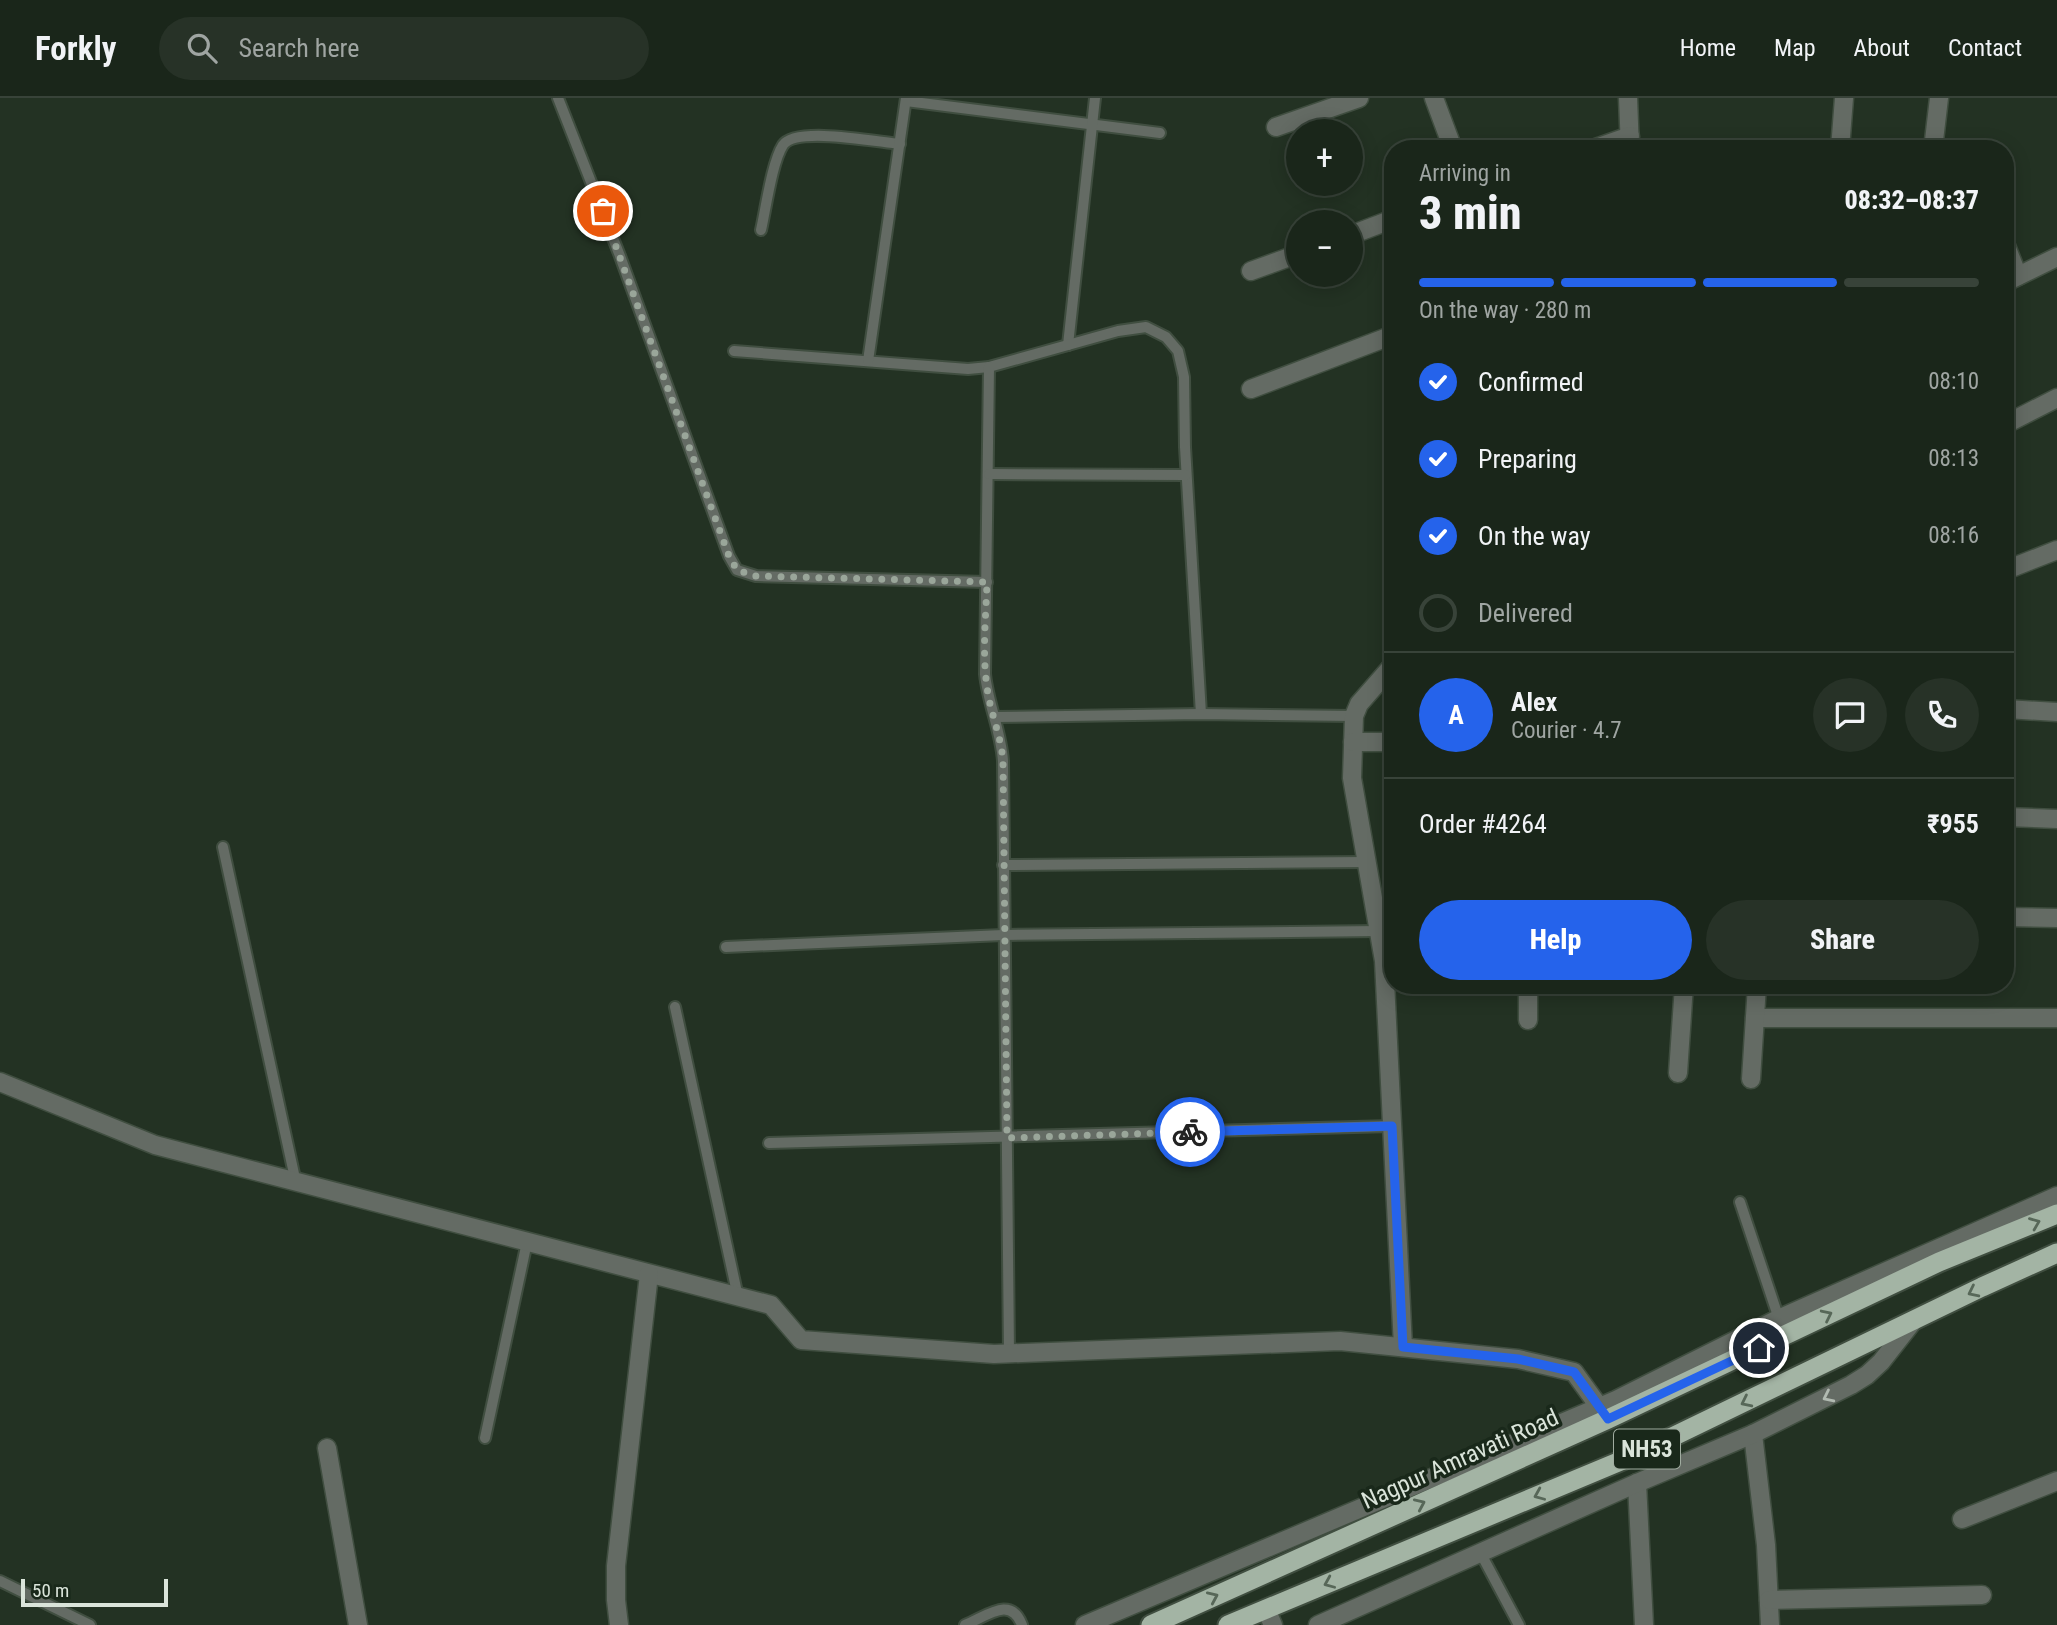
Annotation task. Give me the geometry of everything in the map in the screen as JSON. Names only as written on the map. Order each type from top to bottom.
[{"type":"highway","name":"Nagpur Amravati Road","points":[[1150,1625],[1604,1413],[1781,1327],[2057,1214]]},
{"type":"highway","name":"NH53","points":[[1228,1625],[1269,1617],[1635,1455],[2057,1254]]},
{"type":"street","points":[[1276,127],[1359,98]]},
{"type":"street","points":[[1434,98],[1450,140]]},
{"type":"street","points":[[1628,98],[1630,140]]},
{"type":"street","points":[[1841,140],[1844,98]]},
{"type":"street","points":[[1934,140],[1938,98]]},
{"type":"street","points":[[1363,230],[1384,222]]},
{"type":"street","points":[[2014,278],[2057,257]]},
{"type":"street","points":[[1251,271],[1286,258]]},
{"type":"street","points":[[1251,388],[1384,338]]},
{"type":"street","points":[[2014,420],[2057,398]]},
{"type":"street","points":[[2014,566],[2057,550]]},
{"type":"street","points":[[2014,567],[2057,563]]},
{"type":"street","points":[[1384,675],[1359,704],[1354,716],[1352,778],[1384,961]]},
{"type":"street","points":[[2014,709],[2057,712]]},
{"type":"street","points":[[1353,742],[1384,742]]},
{"type":"street","points":[[2014,817],[2057,819]]},
{"type":"street","points":[[2014,917],[2057,918]]},
{"type":"street","points":[[1386,994],[1403,1347]]},
{"type":"street","points":[[1528,994],[1528,1020]]},
{"type":"street","points":[[1678,1073],[1683,994]]},
{"type":"street","points":[[1751,1079],[1756,994]]},
{"type":"street","points":[[1755,1018],[2057,1018]]},
{"type":"street","points":[[0,1082],[155,1145],[771,1305],[801,1340],[1009,1353],[1340,1341],[1518,1359],[1574,1372],[1604,1413],[1085,1625]]},
{"type":"street","points":[[1781,1327],[2057,1196]]},
{"type":"street","points":[[619,1625],[616,1566],[649,1273]]},
{"type":"street","points":[[1318,1625],[1753,1434],[1851,1385],[1881,1362],[1914,1320]]},
{"type":"street","points":[[1753,1434],[1766,1545],[1770,1625]]},
{"type":"street","points":[[327,1448],[358,1625]]},
{"type":"street","points":[[1962,1519],[2057,1481]]},
{"type":"street","points":[[1637,1483],[1644,1625]]},
{"type":"street","points":[[1769,1600],[1982,1595]]},
{"type":"lane","points":[[558,98],[621,256],[729,556],[737,570],[756,576],[987,582]]},
{"type":"lane","points":[[1068,345],[1095,98]]},
{"type":"lane","points":[[868,361],[906,100],[1160,133]]},
{"type":"lane","points":[[761,230],[778,156],[784,142],[811,135],[900,144]]},
{"type":"lane","points":[[734,351],[968,369],[989,368],[1118,331],[1146,327],[1166,337],[1178,351],[1184,377],[1186,475],[1201,714]]},
{"type":"lane","points":[[989,368],[985,674],[1002,745],[1003,761],[1009,1353]]},
{"type":"lane","points":[[989,474],[1186,475]]},
{"type":"lane","points":[[995,717],[1201,714],[1354,716]]},
{"type":"lane","points":[[223,847],[296,1183]]},
{"type":"lane","points":[[1003,865],[1367,862]]},
{"type":"lane","points":[[726,947],[1003,935],[1379,931]]},
{"type":"lane","points":[[675,1007],[738,1297]]},
{"type":"lane","points":[[769,1143],[1392,1126]]},
{"type":"lane","points":[[1740,1202],[1781,1327]]},
{"type":"lane","points":[[485,1438],[527,1242]]},
{"type":"lane","points":[[1480,1552],[1519,1625]]},
{"type":"lane","points":[[0,1581],[90,1625]]},
{"type":"lane","points":[[965,1625],[1004,1609],[1017,1613],[1022,1625]]},
{"type":"way so far","points":[[603,211],[729,556],[737,570],[756,576],[987,582],[985,674],[1002,745],[1003,761],[1007,1138],[1190,1132]]},
{"type":"route","points":[[1190,1132],[1392,1126],[1403,1347],[1518,1359],[1574,1372],[1608,1419],[1759,1348]]}]
